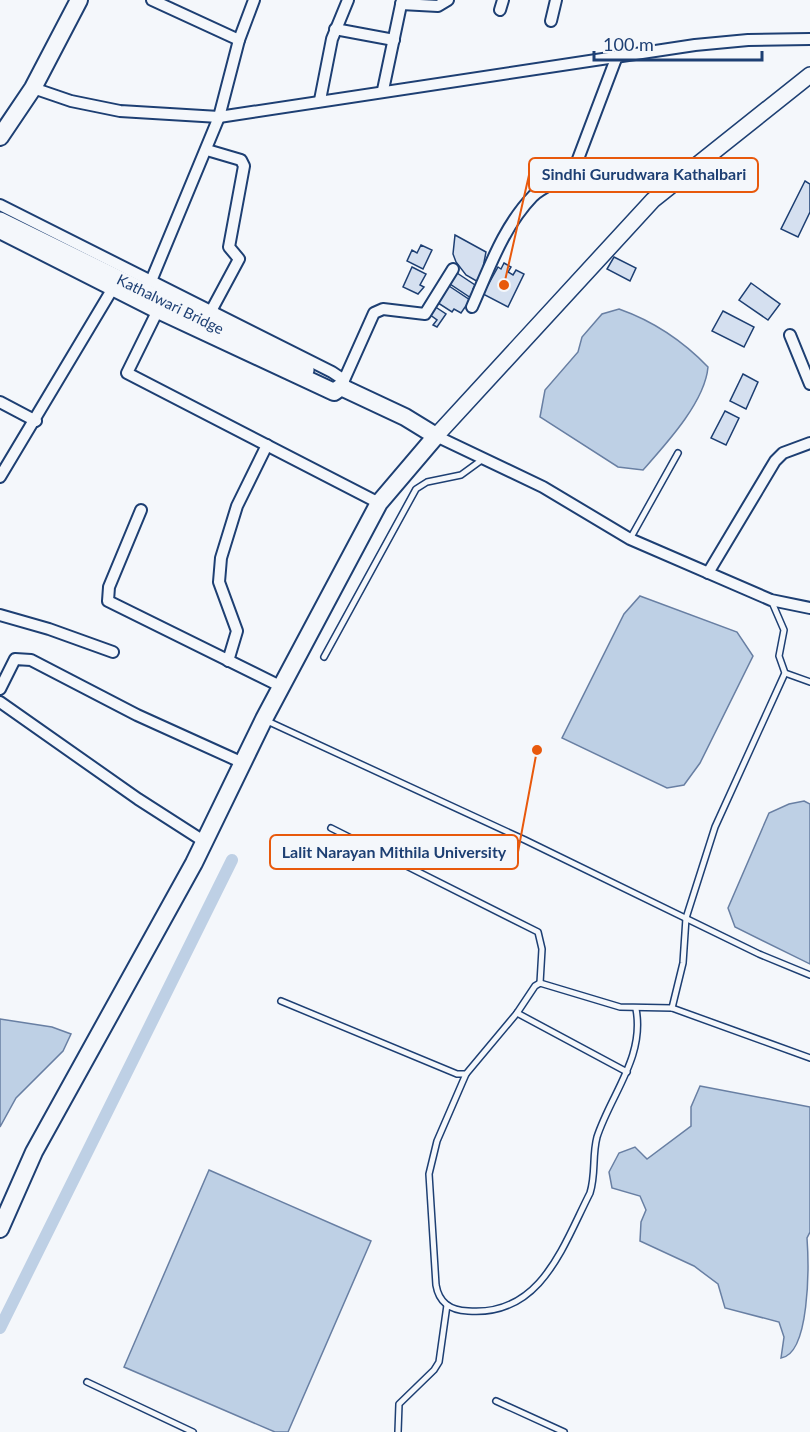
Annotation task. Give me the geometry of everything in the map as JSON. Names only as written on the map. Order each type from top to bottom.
[{"type":"main road","points":[[0,137],[33,88],[79,0]]},
{"type":"main road","points":[[0,1229],[34,1152],[205,842],[264,719],[379,503],[436,436],[653,200],[810,75]]},
{"type":"main road","name":"Kathalwari Bridge","points":[[0,220],[342,384]]},
{"type":"main road","points":[[0,230],[158,310],[334,392],[342,384],[436,436]]},
{"type":"street","points":[[152,0],[238,40]]},
{"type":"street","points":[[151,281],[207,150],[219,117],[238,40],[254,0]]},
{"type":"street","points":[[320,100],[335,29],[348,0]]},
{"type":"street","points":[[383,90],[402,2],[438,6],[448,0]]},
{"type":"street","points":[[550,21],[556,0]]},
{"type":"street","points":[[335,29],[394,40]]},
{"type":"street","points":[[33,88],[71,100],[120,111],[219,117],[383,90],[695,45],[810,39]]},
{"type":"street","points":[[472,307],[504,234],[534,195],[564,179],[575,166],[616,57]]},
{"type":"street","points":[[207,150],[241,160],[244,166],[229,247],[239,259],[210,313]]},
{"type":"street","points":[[0,205],[151,281],[342,384],[374,313],[383,309],[425,314],[453,269]]},
{"type":"street","points":[[0,477],[36,421],[113,288]]},
{"type":"street","points":[[158,310],[127,373],[379,503]]},
{"type":"street","points":[[790,335],[810,384]]},
{"type":"street","points":[[0,402],[36,421]]},
{"type":"street","points":[[436,436],[543,487],[630,538],[771,600],[810,608]]},
{"type":"street","points":[[708,573],[775,461],[783,453],[810,443]]},
{"type":"street","points":[[228,661],[237,631],[219,582],[221,558],[232,517],[267,445]]},
{"type":"street","points":[[141,510],[109,587],[108,601],[282,687]]},
{"type":"street","points":[[0,615],[49,629],[113,652]]},
{"type":"street","points":[[0,689],[15,659],[31,660],[146,720],[243,762]]},
{"type":"street","points":[[0,702],[138,799],[205,842]]},
{"type":"lane","points":[[630,538],[678,453]]},
{"type":"lane","points":[[324,657],[416,489],[427,482],[461,475],[484,458]]},
{"type":"lane","points":[[672,1008],[683,963],[686,918],[715,827],[785,673],[779,656],[784,630],[771,600]]},
{"type":"lane","points":[[785,673],[810,682]]},
{"type":"lane","points":[[264,719],[810,975]]},
{"type":"lane","points":[[331,828],[537,932],[542,949],[540,983]]},
{"type":"lane","points":[[636,1009],[638,1033],[627,1072],[597,1138],[594,1154],[594,1180],[590,1193],[550,1271],[526,1296],[492,1311],[459,1310],[447,1305],[438,1298],[435,1285],[429,1174],[437,1141],[466,1074],[517,1013],[535,986],[540,983],[636,1009],[672,1008],[810,1058]]},
{"type":"lane","points":[[281,1000],[445,1071],[466,1074]]},
{"type":"lane","points":[[517,1013],[627,1072]]},
{"type":"lane","points":[[398,1432],[399,1404],[434,1370],[439,1362],[447,1305]]},
{"type":"lane","points":[[87,1382],[193,1432]]},
{"type":"lane","points":[[496,1401],[564,1432]]},
{"type":"water","points":[[619,309],[644,319],[667,333],[708,367],[700,394],[692,408],[673,435],[643,470],[618,467],[540,417],[545,390],[578,352],[582,337],[602,314]]},
{"type":"water","points":[[640,596],[737,632],[753,656],[700,763],[684,785],[667,788],[562,738],[624,614]]},
{"type":"water","points":[[804,801],[810,804],[810,964],[735,927],[728,908],[769,813],[789,804]]},
{"type":"water","points":[[0,1019],[52,1027],[71,1034],[63,1051],[16,1098],[0,1127]]},
{"type":"water","points":[[700,1086],[810,1107],[810,1232],[807,1238],[806,1307],[798,1342],[791,1353],[781,1358],[784,1337],[779,1322],[725,1308],[718,1284],[694,1266],[640,1241],[641,1222],[646,1210],[640,1196],[612,1188],[609,1172],[619,1153],[635,1147],[647,1159],[691,1126],[691,1107]]},
{"type":"water","points":[[209,1170],[371,1241],[288,1432],[275,1432],[124,1367]]},
{"type":"building","points":[[805,181],[810,184],[810,212],[798,237],[781,229]]},
{"type":"building","points":[[455,235],[486,252],[480,283],[466,275],[456,262],[453,254]]},
{"type":"building","points":[[421,245],[432,250],[423,269],[407,261],[412,250],[417,253]]},
{"type":"building","points":[[614,257],[636,268],[630,281],[607,269]]},
{"type":"building","points":[[504,263],[511,267],[508,272],[513,275],[516,270],[524,274],[508,307],[483,294],[498,267],[501,269]]},
{"type":"building","points":[[412,267],[426,274],[420,285],[424,287],[418,294],[403,287]]},
{"type":"building","points":[[454,271],[475,285],[473,289],[476,291],[471,298],[447,282]]},
{"type":"building","points":[[751,283],[780,304],[768,320],[739,300]]},
{"type":"building","points":[[446,284],[470,300],[461,313],[454,309],[452,312],[435,301]]},
{"type":"building","points":[[434,306],[446,314],[437,327],[433,325],[437,320],[429,314]]},
{"type":"building","points":[[723,311],[754,327],[744,347],[712,331]]},
{"type":"building","points":[[743,374],[758,382],[746,409],[730,401]]},
{"type":"building","points":[[725,411],[739,418],[726,445],[711,438]]},
{"type":"waterway","points":[[0,1328],[232,860]]},
{"type":"place","name":"Sindhi Gurudwara Kathalbari","points":[[504,285]]},
{"type":"place","name":"Lalit Narayan Mithila University","points":[[537,750]]}]
